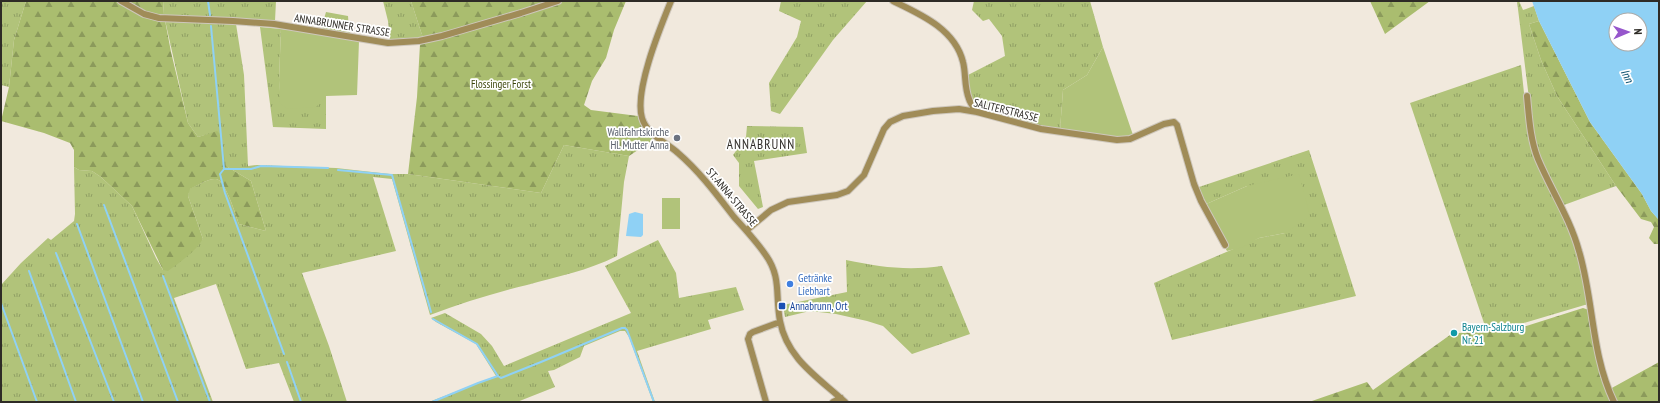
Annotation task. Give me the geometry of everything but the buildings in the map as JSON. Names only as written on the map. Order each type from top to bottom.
[{"type":"street","name":"ANNABRUNNER STRASSE","points":[[121,1],[144,14],[159,18],[274,24],[388,43],[419,41],[442,36],[558,1]]},
{"type":"street","name":"ST.-ANNA-STRASSE","points":[[671,1],[654,46],[642,89],[641,104],[643,119],[651,133],[678,153],[703,178],[766,255],[776,274],[780,322],[785,340],[800,362],[843,400]]},
{"type":"street","points":[[892,1],[929,20],[950,37],[960,51],[963,61],[968,98],[977,112]]},
{"type":"street","points":[[1527,96],[1531,128],[1538,158],[1570,223],[1580,252],[1600,367],[1614,402]]},
{"type":"street","points":[[959,109],[968,98]]},
{"type":"street","name":"SALITERSTRASSE","points":[[746,230],[771,210],[788,202],[837,195],[848,191],[864,175],[871,161],[880,134],[890,122],[911,114],[959,109],[977,112],[1041,129],[1117,140],[1130,139],[1164,124],[1174,122],[1177,125],[1194,184],[1201,202],[1226,245]]},
{"type":"street","points":[[766,402],[748,339],[750,334],[753,332],[780,322]]},
{"type":"street","points":[[833,402],[843,400]]},
{"type":"green space","points":[[1,1],[26,1],[14,40],[9,87],[1,85]]},
{"type":"green space","points":[[26,1],[163,1],[171,52],[188,123],[198,137],[217,131],[221,135],[226,166],[251,181],[266,231],[239,224],[230,198],[223,185],[216,179],[206,181],[190,189],[188,196],[203,239],[182,261],[168,271],[163,270],[132,206],[101,177],[92,171],[79,170],[74,167],[74,150],[70,143],[44,133],[1,121],[9,87],[14,40]]},
{"type":"green space","points":[[163,1],[276,1],[275,21],[164,15]]},
{"type":"green space","points":[[383,1],[411,1],[423,38],[390,40],[388,21]]},
{"type":"green space","name":"Flossinger Forst","points":[[411,1],[626,1],[614,30],[606,58],[592,81],[584,105],[591,110],[638,116],[653,140],[629,156],[564,145],[541,193],[408,174],[417,97],[420,44],[423,38]]},
{"type":"green space","points":[[781,1],[867,1],[833,40],[780,114],[771,111],[769,83],[797,37],[801,21],[779,11]]},
{"type":"green space","points":[[974,1],[1090,1],[1103,47],[1087,75],[1063,90],[1060,130],[1001,117],[981,109],[973,101],[968,75],[1005,56],[1002,36],[989,19],[983,21],[972,10]]},
{"type":"green space","points":[[1370,1],[1430,1],[1385,34]]},
{"type":"green space","points":[[1517,1],[1519,1],[1523,10],[1534,6],[1539,21],[1529,24],[1541,60],[1557,96],[1616,186],[1564,205],[1538,152],[1533,131]]},
{"type":"green space","points":[[326,12],[348,16],[349,28],[352,37],[359,41],[357,95],[326,96],[316,107],[287,109],[280,103],[279,80],[281,29],[317,33],[321,29]]},
{"type":"green space","points":[[165,20],[236,24],[244,75],[248,166],[257,165],[336,168],[390,174],[408,174],[541,193],[564,145],[629,156],[624,182],[617,256],[562,276],[466,302],[430,315],[392,179],[373,177],[396,251],[302,273],[329,346],[347,402],[294,402],[279,363],[246,369],[216,284],[174,298],[213,402],[1,402],[1,285],[21,263],[48,238],[51,240],[74,221],[74,167],[79,170],[92,171],[101,177],[132,206],[163,270],[203,239],[188,196],[189,189],[206,181],[216,179],[223,185],[230,198],[239,224],[266,231],[251,181],[226,166],[216,132],[198,137],[188,123]]},
{"type":"green space","points":[[1539,21],[1590,122],[1642,194],[1651,211],[1659,220],[1659,244],[1654,244],[1649,238],[1654,227],[1651,222],[1641,219],[1616,186],[1557,96],[1541,60],[1529,24]]},
{"type":"green space","points":[[260,27],[281,29],[279,80],[281,103],[326,96],[326,129],[273,127]]},
{"type":"green space","points":[[1103,47],[1133,135],[1121,138],[1060,130],[1063,90],[1087,75]]},
{"type":"green space","points":[[1521,65],[1528,130],[1579,255],[1588,304],[1507,328],[1487,332],[1410,103]]},
{"type":"green space","points":[[747,126],[803,127],[807,153],[754,161],[763,207],[758,209],[739,186],[739,163],[733,155],[746,137]]},
{"type":"green space","points":[[1309,150],[1356,296],[1172,340],[1154,283],[1259,238],[1285,233],[1247,186],[1204,205],[1196,188]]},
{"type":"green space","points":[[1299,174],[1310,216],[1285,233],[1259,238],[1243,247],[1227,251],[1207,216],[1204,205],[1247,186]]},
{"type":"green space","points":[[662,198],[680,198],[680,229],[662,229]]},
{"type":"green space","points":[[658,240],[676,273],[679,298],[736,287],[744,310],[708,320],[711,329],[637,351],[655,402],[653,402],[629,337],[625,331],[620,331],[584,346],[580,357],[554,370],[548,371],[555,387],[517,402],[429,402],[496,376],[476,344],[431,318],[445,313],[481,334],[492,346],[504,366],[631,313],[605,266]]},
{"type":"green space","points":[[846,260],[894,268],[942,266],[970,334],[912,354],[883,326],[867,321],[836,314],[810,311],[785,317],[783,305],[847,292]]},
{"type":"green space","points":[[1583,308],[1589,310],[1600,376],[1612,402],[1309,402],[1367,382],[1373,390],[1450,335],[1459,333],[1487,332],[1507,328],[1511,331]]},
{"type":"green space","points":[[1659,362],[1659,402],[1616,402],[1610,389]]},
{"type":"water","name":"Inn","points":[[1532,1],[1659,1],[1659,220],[1651,211],[1642,194],[1590,122],[1539,21]]},
{"type":"water","points":[[635,212],[643,214],[643,235],[641,237],[626,236],[629,214]]},
{"type":"waterway","points":[[208,1],[210,15]]},
{"type":"waterway","points":[[211,26],[224,169],[220,174],[225,193],[284,354]]},
{"type":"waterway","points":[[224,169],[251,169],[261,166],[328,168]]},
{"type":"waterway","points":[[338,170],[392,175],[431,312]]},
{"type":"waterway","points":[[104,205],[178,402]]},
{"type":"waterway","points":[[77,224],[143,402]]},
{"type":"waterway","points":[[56,253],[114,402]]},
{"type":"waterway","points":[[29,271],[76,402]]},
{"type":"waterway","points":[[163,276],[210,402]]},
{"type":"waterway","points":[[1,303],[37,402]]},
{"type":"waterway","points":[[433,319],[477,344],[498,376]]},
{"type":"waterway","points":[[432,402],[498,376],[501,378],[622,328],[627,330],[654,402]]},
{"type":"waterway","points":[[287,362],[301,402]]},
{"type":"place","name":"Wallfahrtskirche Hl. Mutter Anna","points":[[677,138]]},
{"type":"place","name":"Getränke Liebhart","points":[[790,284]]},
{"type":"place","name":"Annabrunn, Ort","points":[[782,306]]},
{"type":"place","name":"Bayern-Salzburg Nr. 21","points":[[1454,333]]},
{"type":"district","name":"ANNABRUNN","points":[[761,144]]}]
